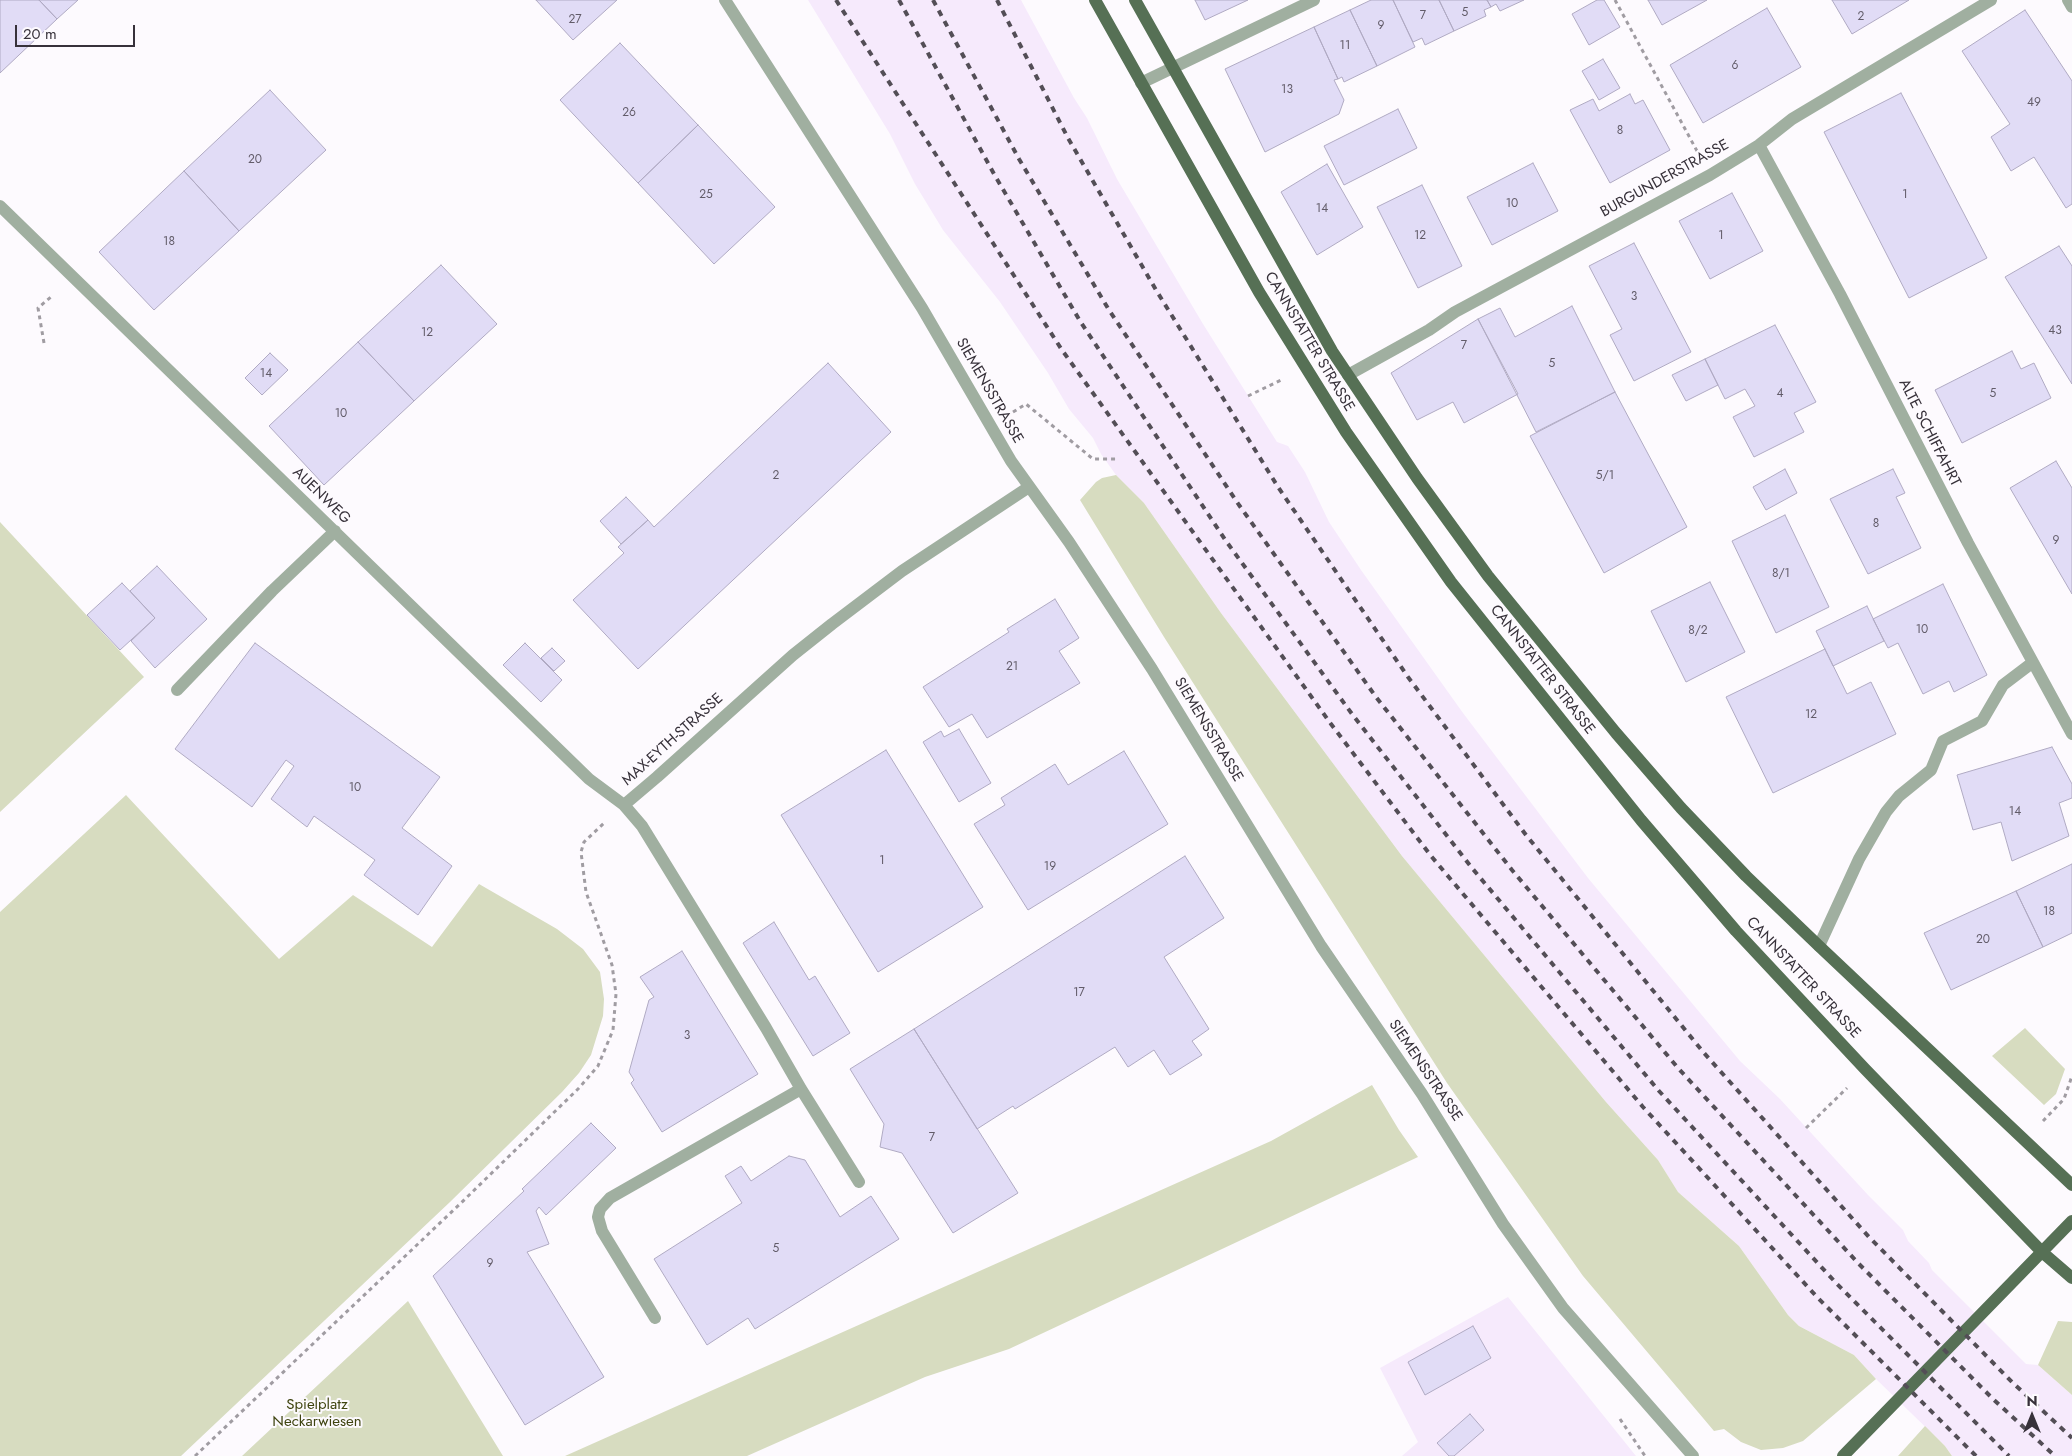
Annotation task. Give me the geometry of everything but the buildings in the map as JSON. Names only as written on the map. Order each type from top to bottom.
[{"type":"main road","name":"CANNSTATTER STRASSE","points":[[1095,0],[1259,292],[1346,432],[1451,582],[1592,760],[1698,888],[1865,1069],[2042,1252],[2072,1278]]},
{"type":"main road","name":"CANNSTATTER STRASSE","points":[[1135,0],[1332,351],[1422,485],[1488,576],[1616,733],[1681,808],[1746,876],[2072,1185]]},
{"type":"main road","points":[[1843,1456],[2072,1220]]},
{"type":"street","name":"SIEMENSSTRASSE","points":[[725,0],[922,308],[990,426],[1152,669],[1322,946],[1412,1080],[1525,1256],[1563,1308],[1693,1456]]},
{"type":"street","points":[[1141,83],[1314,0]]},
{"type":"street","name":"BURGUNDERSTRASSE","points":[[1348,376],[1429,330],[1455,312],[1710,174],[1759,145],[1792,119],[1991,0]]},
{"type":"street","points":[[2068,0],[2072,7]]},
{"type":"street","name":"ALTE SCHIFFAHRT","points":[[1759,145],[1840,294],[1902,418],[2032,664],[2072,734]]},
{"type":"street","name":"AUENWEG","points":[[0,206],[589,779],[624,805]]},
{"type":"street","name":"MAX-EYTH-STRASSE","points":[[860,1182],[801,1089],[649,834],[624,805],[786,661],[832,624],[902,571],[1029,487]]},
{"type":"street","points":[[177,690],[272,591],[335,531]]},
{"type":"street","points":[[1819,946],[1859,859],[1886,812],[1900,796],[1929,773],[1943,741],[1982,721],[2003,685],[2032,664]]},
{"type":"street","points":[[655,1318],[602,1231],[598,1217],[600,1209],[610,1198],[801,1089]]},
{"type":"path","points":[[1615,0],[1710,174]]},
{"type":"path","points":[[44,343],[38,308],[72,276]]},
{"type":"path","points":[[990,426],[1026,404],[1093,459],[1118,459]]},
{"type":"path","points":[[195,1456],[461,1203],[579,1088],[598,1066],[613,1030],[616,994],[612,965],[586,892],[581,852],[584,842],[624,805]]},
{"type":"path","points":[[1806,1128],[1865,1069]]},
{"type":"shaded area","points":[[808,0],[1021,0],[1074,98],[1087,118],[1117,179],[1203,324],[1277,442],[1288,446],[1305,472],[1329,522],[1361,570],[1463,713],[1588,878],[1740,1061],[1780,1099],[1868,1195],[1903,1230],[1908,1241],[1929,1263],[1932,1270],[2026,1364],[2038,1365],[2072,1395],[2072,1456],[1952,1456],[1945,1446],[1854,1355],[1799,1326],[1788,1315],[1739,1246],[1678,1192],[1658,1160],[1606,1102],[1402,856],[1221,613],[1144,503],[1116,475],[1101,454],[1093,438],[1069,409],[1048,373],[1000,302],[943,230],[915,184],[890,134]]},
{"type":"shaded area","points":[[1508,1297],[1636,1456],[1402,1456],[1418,1442],[1380,1368]]},
{"type":"green space","points":[[1116,475],[1144,503],[1221,613],[1402,856],[1606,1102],[1658,1160],[1678,1192],[1739,1246],[1788,1315],[1799,1326],[1854,1355],[1876,1379],[1803,1441],[1783,1448],[1761,1450],[1741,1442],[1724,1429],[1714,1431],[1583,1276],[1447,1083],[1164,637],[1080,500],[1096,482],[1102,478]]},
{"type":"green space","points":[[0,522],[144,677],[0,812]]},
{"type":"green space","points":[[126,795],[279,959],[353,895],[432,947],[479,884],[557,929],[583,949],[600,972],[604,999],[603,1016],[591,1055],[579,1073],[562,1092],[450,1202],[181,1456],[0,1456],[0,912]]},
{"type":"green space","points":[[2025,1028],[2065,1069],[2056,1094],[2044,1105],[1992,1056]]},
{"type":"green space","points":[[1372,1085],[1418,1157],[1009,1349],[925,1377],[747,1456],[565,1456],[1271,1141]]},
{"type":"green space","name":"Spielplatz Neckarwiesen","points":[[408,1301],[503,1456],[242,1456],[289,1412]]},
{"type":"green space","points":[[2058,1321],[2072,1322],[2072,1395],[2038,1365]]},
{"type":"green space","points":[[1925,1426],[1952,1456],[1898,1456]]},
{"type":"railway","points":[[836,0],[1062,350],[1331,724],[1431,856],[1643,1107],[1817,1297],[1976,1456]]},
{"type":"railway","points":[[899,0],[994,174],[1080,321],[1226,541],[1352,714],[1472,868],[1659,1091],[1837,1284],[2009,1456]]},
{"type":"railway","points":[[933,0],[1019,159],[1109,310],[1239,505],[1376,697],[1512,870],[1678,1068],[1858,1263],[1993,1399],[2055,1456]]},
{"type":"railway","points":[[997,0],[1068,138],[1156,290],[1278,487],[1408,677],[1526,835],[1704,1053],[1869,1237],[2012,1382],[2072,1438]]}]
